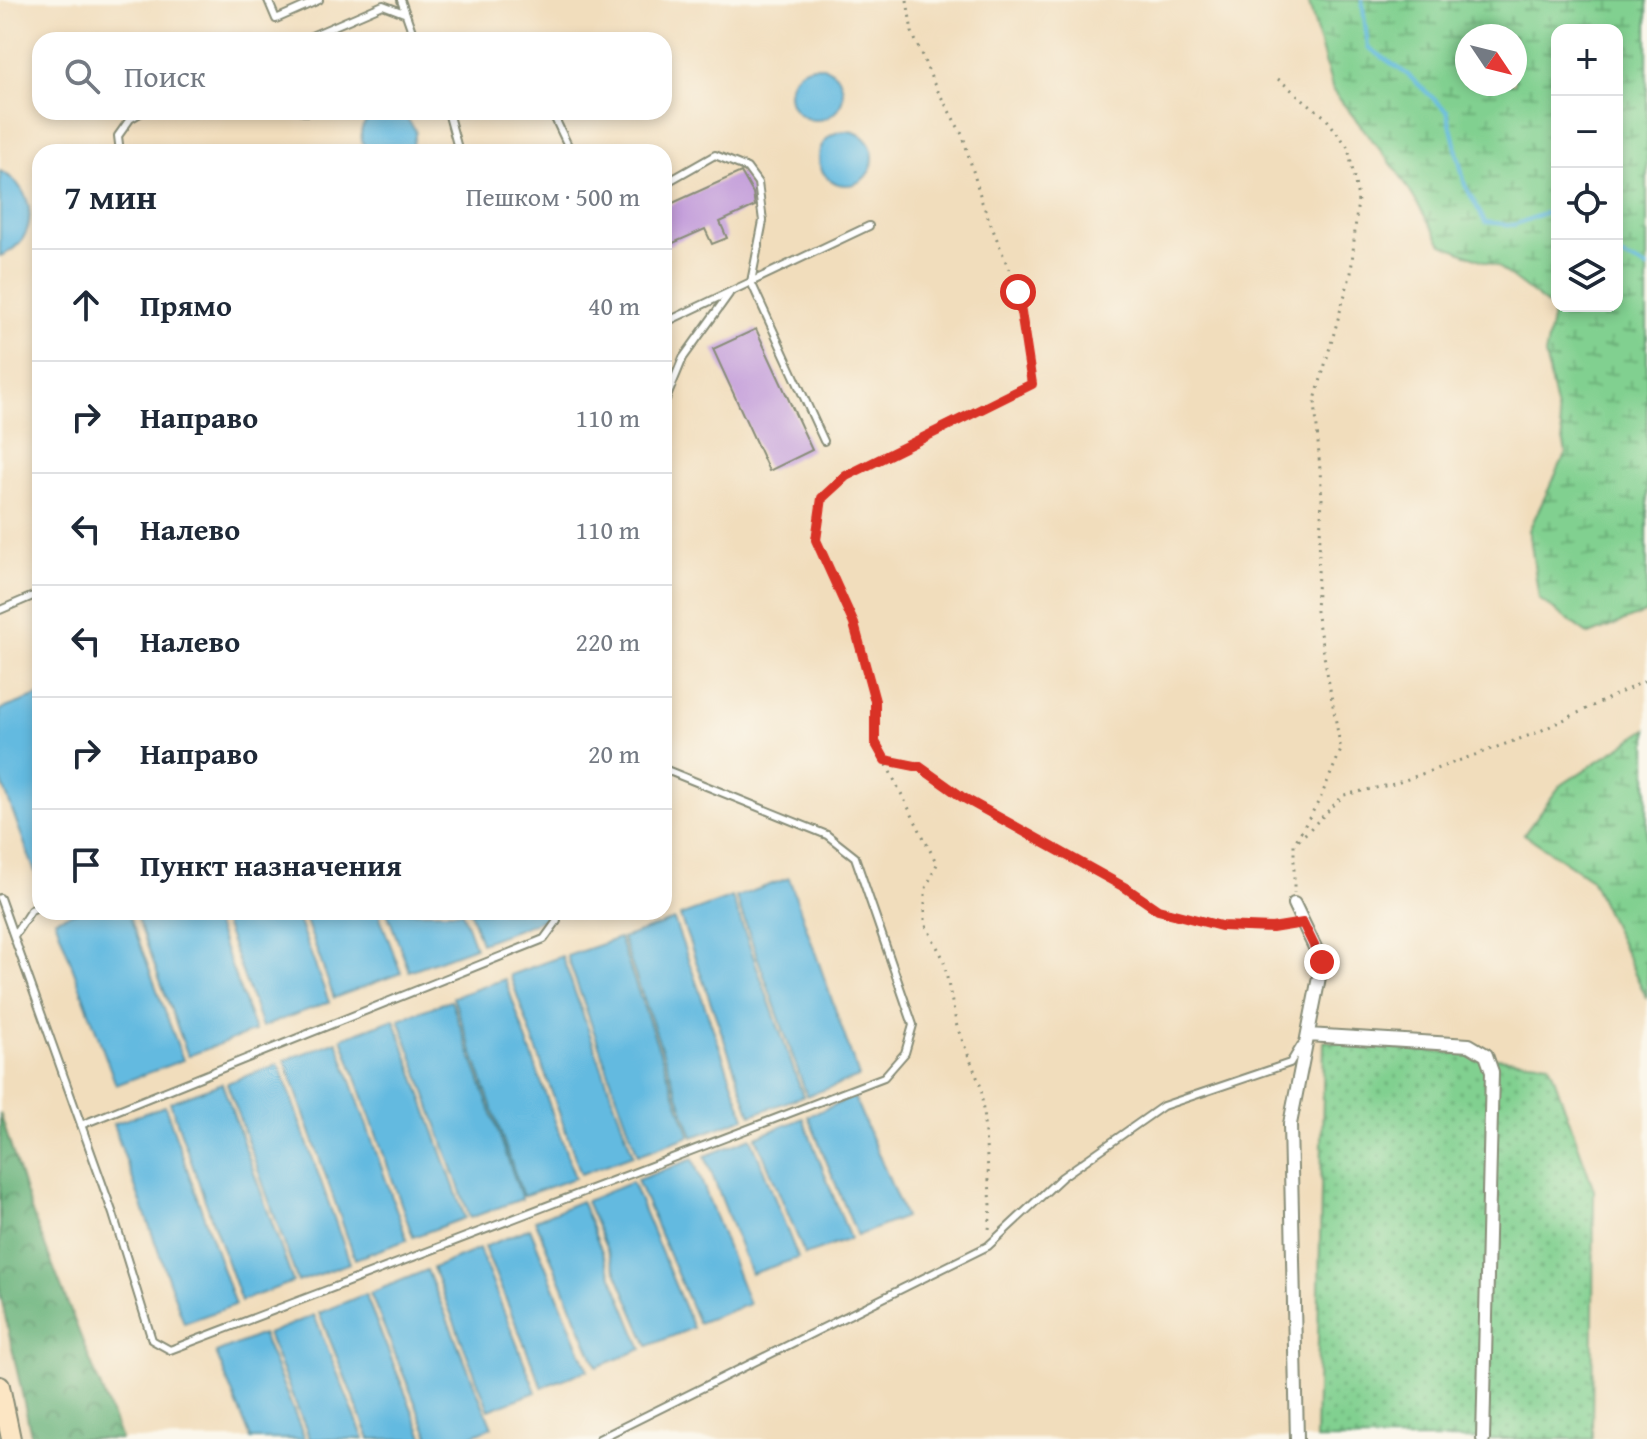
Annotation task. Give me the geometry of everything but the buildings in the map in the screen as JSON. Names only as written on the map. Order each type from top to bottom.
[{"type":"main road","points":[[0,1386],[11,1439]]},
{"type":"street","points":[[1294,904],[1322,962],[1290,1124],[1297,1439]]},
{"type":"street","points":[[1308,1035],[1469,1045],[1486,1055],[1492,1072],[1483,1439]]},
{"type":"lane","points":[[268,0],[276,19],[319,0]]},
{"type":"lane","points":[[401,0],[412,32]]},
{"type":"lane","points":[[321,32],[383,5],[404,13]]},
{"type":"lane","points":[[119,144],[118,136],[129,120]]},
{"type":"lane","points":[[450,120],[457,144]]},
{"type":"lane","points":[[556,120],[567,144]]},
{"type":"lane","points":[[672,179],[715,155],[747,168],[758,183],[763,221],[751,282],[824,441]]},
{"type":"lane","points":[[672,319],[869,226]]},
{"type":"lane","points":[[672,385],[683,358],[731,291]]},
{"type":"lane","points":[[0,610],[32,596]]},
{"type":"lane","points":[[0,898],[81,1125],[152,1340],[170,1350],[884,1077],[905,1053],[913,1025],[855,857],[827,835],[672,772]]},
{"type":"lane","points":[[14,936],[32,910]]},
{"type":"lane","points":[[81,1125],[544,939],[557,920]]},
{"type":"lane","points":[[599,1439],[988,1246],[1062,1177],[1163,1106],[1290,1063],[1308,1035]]},
{"type":"path","points":[[907,0],[912,32],[933,82],[963,136],[982,202],[1018,292],[1032,384],[846,476],[822,498],[816,540],[854,624],[875,701],[875,742],[937,864],[925,890],[925,924],[943,958],[957,1027],[981,1087],[991,1205],[988,1246]]},
{"type":"path","points":[[1278,79],[1325,117],[1348,147],[1358,198],[1351,273],[1315,400],[1322,499],[1316,611],[1341,750],[1320,799],[1294,844],[1294,904]]},
{"type":"path","points":[[1294,844],[1344,795],[1394,784],[1536,733],[1647,680]]},
{"type":"path","points":[[885,760],[920,767],[962,797],[1126,888],[1158,910],[1221,926],[1272,928],[1303,923]]},
{"type":"green space","points":[[1308,0],[1647,0],[1647,612],[1589,635],[1539,599],[1529,530],[1566,453],[1545,355],[1554,312],[1623,312],[1623,24],[1551,24],[1551,308],[1498,267],[1442,244],[1398,172],[1333,91]]},
{"type":"green space","points":[[1647,729],[1647,999],[1591,879],[1524,834],[1560,786]]},
{"type":"green space","points":[[1324,1041],[1549,1063],[1594,1190],[1592,1439],[1316,1439]]},
{"type":"green space","points":[[0,1113],[31,1210],[121,1439],[32,1439],[0,1293]]},
{"type":"water","points":[[816,66],[835,74],[843,93],[835,112],[816,120],[797,112],[789,93],[797,74]]},
{"type":"water","points":[[368,120],[408,120],[416,131],[413,144],[363,144],[363,125]]},
{"type":"water","points":[[846,131],[865,139],[873,158],[865,177],[846,185],[827,177],[819,158],[827,139]]},
{"type":"water","points":[[0,171],[22,189],[30,214],[23,238],[0,256]]},
{"type":"water","points":[[32,698],[32,864],[0,777],[0,710]]},
{"type":"water","points":[[789,878],[859,1077],[807,1096],[736,897]]},
{"type":"water","points":[[732,897],[803,1096],[751,1115],[680,916]]},
{"type":"water","points":[[55,920],[131,920],[183,1060],[116,1085]]},
{"type":"water","points":[[138,920],[214,920],[255,1031],[188,1056]]},
{"type":"water","points":[[223,920],[298,920],[329,1002],[262,1027]]},
{"type":"water","points":[[306,920],[381,920],[401,973],[334,998]]},
{"type":"water","points":[[390,920],[465,920],[475,947],[409,971]]},
{"type":"water","points":[[473,920],[542,920],[481,943]]},
{"type":"water","points":[[674,920],[745,1118],[693,1137],[622,938]]},
{"type":"water","points":[[619,938],[690,1136],[638,1155],[567,956]]},
{"type":"water","points":[[562,956],[633,1155],[581,1174],[510,975]]},
{"type":"water","points":[[505,979],[575,1178],[523,1196],[453,997]]},
{"type":"water","points":[[451,1000],[522,1199],[470,1218],[399,1019]]},
{"type":"water","points":[[394,1019],[465,1218],[413,1237],[342,1038]]},
{"type":"water","points":[[337,1041],[407,1240],[355,1259],[285,1060]]},
{"type":"water","points":[[279,1064],[350,1263],[298,1282],[227,1083]]},
{"type":"water","points":[[222,1083],[293,1282],[241,1301],[170,1102]]},
{"type":"water","points":[[854,1097],[905,1217],[857,1236],[808,1116]]},
{"type":"water","points":[[165,1106],[235,1305],[184,1323],[113,1124]]},
{"type":"water","points":[[803,1118],[850,1239],[805,1255],[756,1137]]},
{"type":"water","points":[[751,1138],[798,1258],[751,1274],[705,1156]]},
{"type":"water","points":[[693,1159],[749,1304],[698,1323],[637,1180]]},
{"type":"water","points":[[632,1182],[693,1328],[648,1346],[586,1201]]},
{"type":"water","points":[[581,1201],[642,1349],[597,1367],[535,1220]]},
{"type":"water","points":[[530,1228],[588,1370],[542,1387],[484,1247]]},
{"type":"water","points":[[479,1249],[536,1392],[489,1410],[433,1268]]},
{"type":"water","points":[[427,1270],[492,1427],[464,1439],[430,1439],[370,1293]]},
{"type":"water","points":[[365,1294],[424,1439],[370,1439],[319,1313]]},
{"type":"water","points":[[314,1315],[364,1439],[310,1439],[267,1334]]},
{"type":"water","points":[[262,1334],[305,1439],[251,1439],[216,1353]]},
{"type":"waterway","points":[[1362,0],[1368,47],[1408,75],[1447,111],[1465,185],[1485,222],[1514,225],[1547,212],[1551,215]]},
{"type":"waterway","points":[[1623,257],[1647,268]]},
{"type":"route","points":[[1018,292],[1032,384],[846,476],[822,498],[816,540],[825,566],[854,624],[875,701],[875,742],[885,760],[920,767],[962,797],[1126,888],[1158,910],[1221,926],[1272,928],[1303,923],[1322,962]]}]
